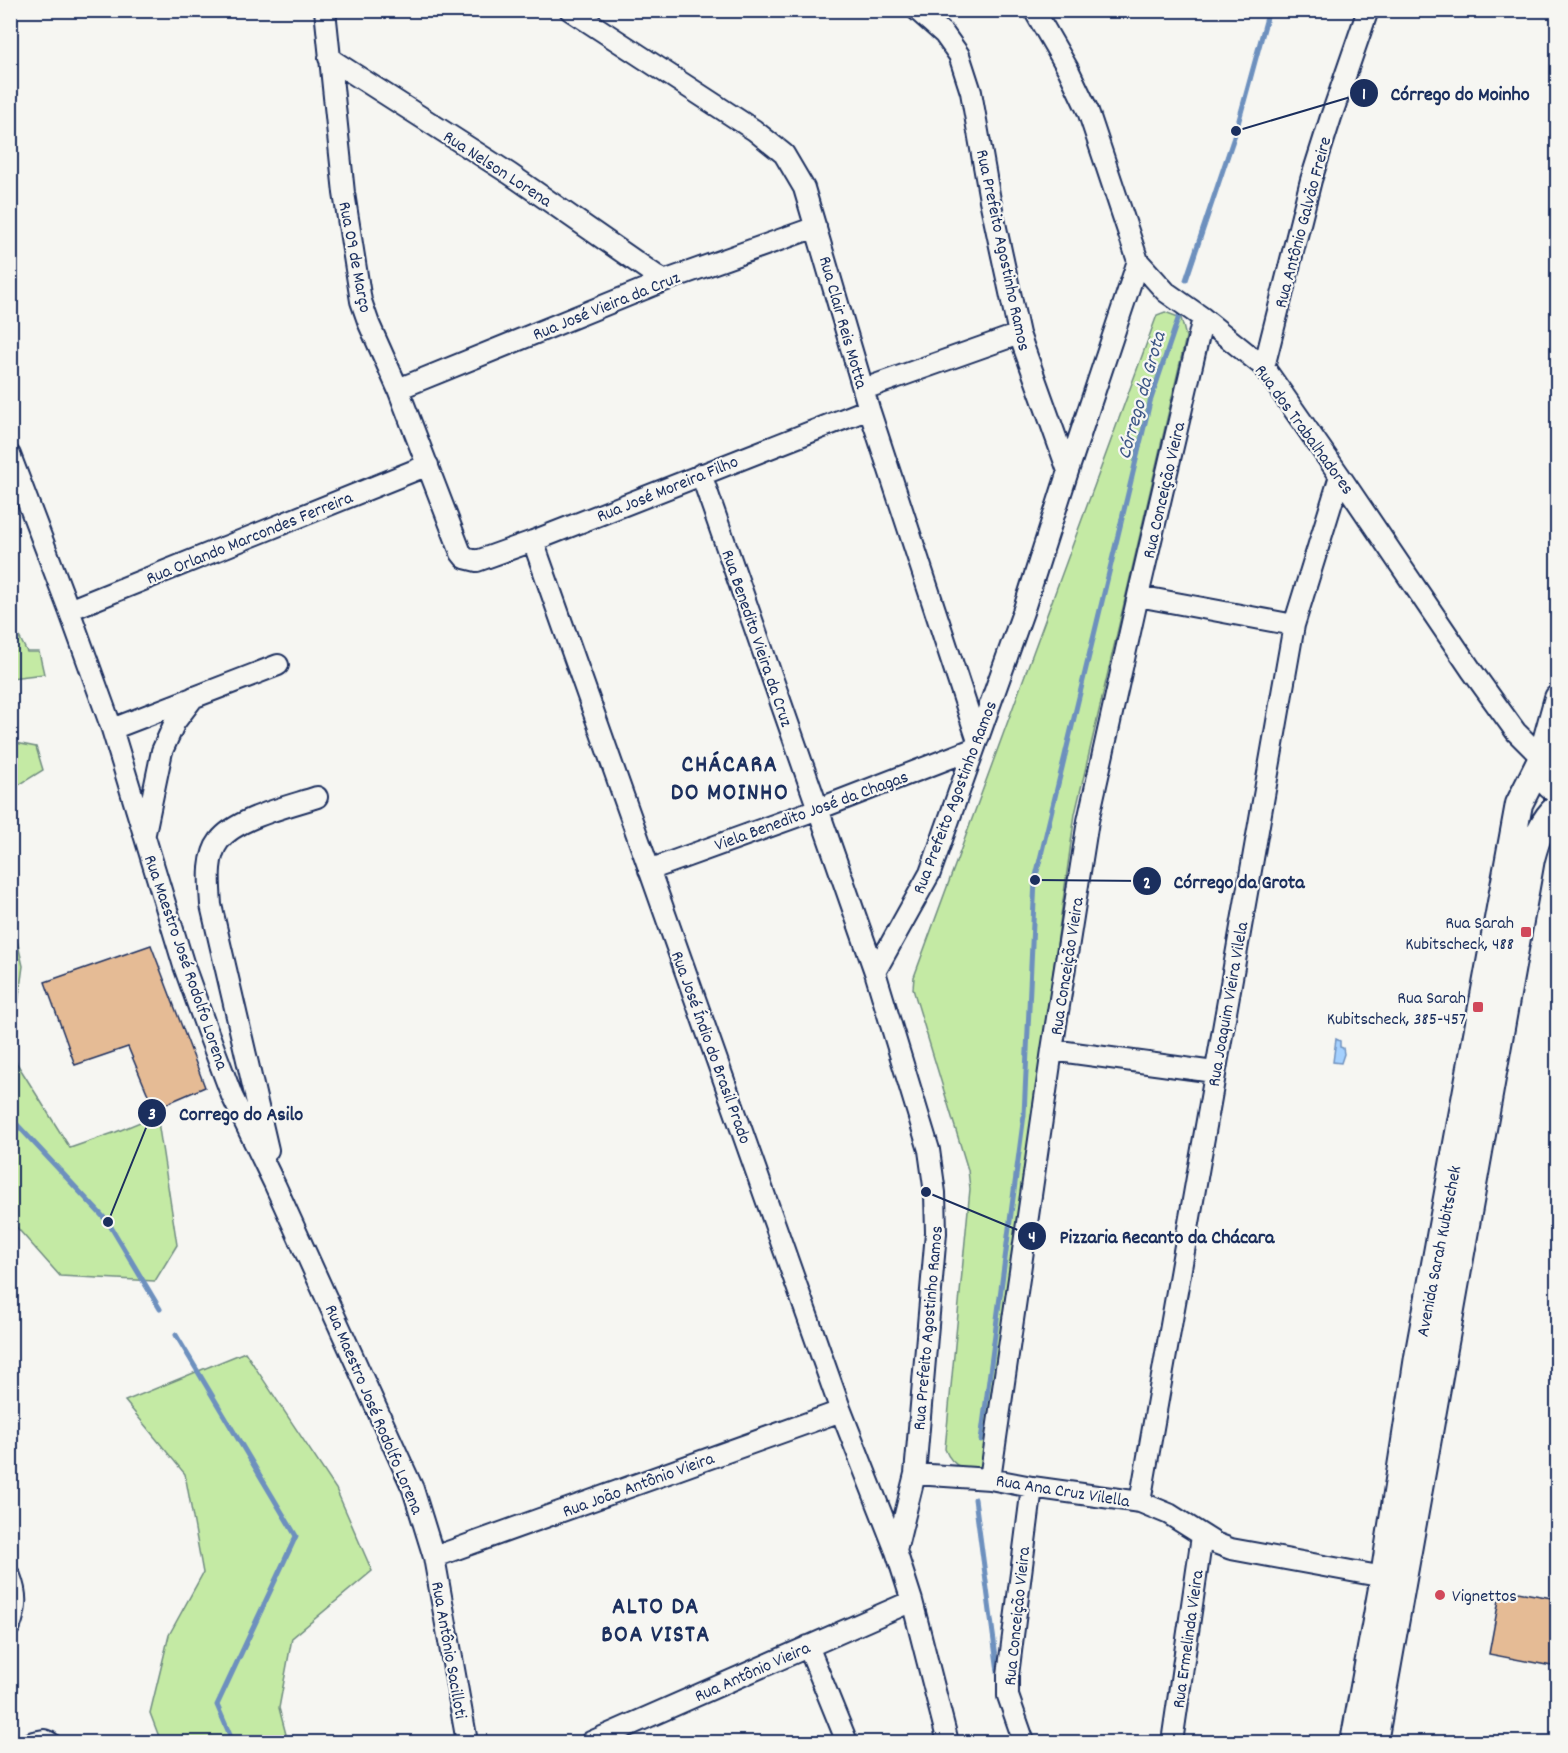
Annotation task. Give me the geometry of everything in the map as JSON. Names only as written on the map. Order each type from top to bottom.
[{"type":"main road","name":"Avenida Sarah Kubitschek","points":[[1354,1743],[1384,1577],[1418,1357],[1519,804],[1545,750],[1557,698]]},
{"type":"main road","points":[[1545,750],[1542,776],[1550,787],[1557,791]]},
{"type":"main road","name":"Avenida Sarah Kubitschek","points":[[1374,1743],[1531,859],[1541,830],[1557,807]]},
{"type":"street","name":"Rua 09 de Março","points":[[325,10],[344,193],[362,301],[369,324],[398,389],[465,558]]},
{"type":"street","name":"Rua Clair Reis Motta","points":[[570,10],[754,130],[784,154],[804,188],[869,409],[975,744]]},
{"type":"street","name":"Rua Prefeito Agostinho Ramos","points":[[896,1551],[915,1474],[936,1233],[935,1193],[929,1150],[875,972],[930,873],[1023,612],[1068,471],[1018,334],[990,200],[971,92],[959,56],[944,34],[917,10]]},
{"type":"street","name":"Rua dos Trabalhadores","points":[[1034,10],[1068,69],[1088,111],[1138,261],[1166,292],[1203,318],[1263,367],[1516,732],[1545,750]]},
{"type":"street","name":"Rua Antônio Galvão Freire","points":[[1263,367],[1311,180],[1368,10]]},
{"type":"street","name":"Rua Nelson Lorena","points":[[329,58],[510,174],[664,281]]},
{"type":"street","name":"Rua José Vieira da Cruz","points":[[398,389],[664,281],[816,227]]},
{"type":"street","points":[[1068,471],[1138,261]]},
{"type":"street","name":"Rua Conceição Vieira","points":[[990,1479],[1052,1050],[1088,821],[1203,318]]},
{"type":"street","points":[[864,389],[1018,334]]},
{"type":"street","name":"Rua José Moreira Filho","points":[[465,558],[477,561],[533,541],[869,409]]},
{"type":"street","name":"Rua Maestro José Rodolfo Lorena","points":[[10,455],[112,729],[184,966],[232,1096],[275,1185],[413,1489],[434,1557]]},
{"type":"street","name":"Rua Orlando Marcondes Ferreira","points":[[69,610],[428,465]]},
{"type":"street","name":"Rua Benedito Vieira da Cruz","points":[[701,474],[875,972]]},
{"type":"street","name":"Rua Joaquim Vieira Vilela","points":[[1140,1502],[1294,625],[1340,476]]},
{"type":"street","name":"Rua José Índio do Brasil Prado","points":[[533,541],[842,1411],[896,1551]]},
{"type":"street","points":[[1138,596],[1294,625]]},
{"type":"street","points":[[112,729],[278,665]]},
{"type":"street","points":[[145,836],[162,751],[175,722],[194,698]]},
{"type":"street","name":"Viela Benedito José da Chagas","points":[[650,870],[818,809],[975,744]]},
{"type":"street","points":[[275,1185],[212,905],[210,881],[212,857],[218,841],[231,829],[252,819],[317,797]]},
{"type":"street","points":[[1052,1050],[1214,1072]]},
{"type":"street","name":"Rua João Antônio Vieira","points":[[434,1557],[842,1411]]},
{"type":"street","name":"Rua Ana Cruz Vilella","points":[[915,1474],[990,1479],[1140,1502],[1169,1514],[1202,1536],[1231,1549],[1384,1577]]},
{"type":"street","name":"Rua Conceição Vieira","points":[[1024,1743],[1008,1696],[1008,1675],[1032,1487]]},
{"type":"street","name":"Rua Ermelinda Vieira","points":[[1172,1743],[1202,1536]]},
{"type":"street","points":[[896,1551],[912,1601],[948,1743]]},
{"type":"street","name":"Rua Antônio Sacilloti","points":[[434,1557],[467,1743]]},
{"type":"street","points":[[10,1576],[16,1591],[16,1609],[10,1626]]},
{"type":"street","name":"Rua Antônio Vieira","points":[[591,1743],[912,1601]]},
{"type":"street","points":[[808,1646],[847,1743]]},
{"type":"street","points":[[33,1743],[44,1740],[49,1743]]},
{"type":"green space","points":[[1165,312],[1181,318],[1186,337],[1075,814],[985,1465],[967,1469],[956,1464],[945,1449],[970,1189],[968,1170],[913,989],[914,977],[1157,315]]},
{"type":"green space","points":[[10,619],[27,652],[39,652],[44,674],[11,678]]},
{"type":"green space","points":[[11,742],[36,747],[43,770],[11,790]]},
{"type":"green space","points":[[10,910],[23,966],[11,1054],[70,1148],[157,1115],[177,1245],[155,1281],[60,1276],[11,1221]]},
{"type":"green space","points":[[245,1352],[336,1489],[372,1571],[292,1638],[279,1708],[288,1742],[161,1742],[150,1713],[169,1635],[203,1573],[185,1474],[125,1401]]},
{"type":"water","points":[[1336,1039],[1340,1041],[1340,1047],[1343,1048],[1341,1063],[1333,1062]]},
{"type":"building","points":[[151,945],[205,1087],[154,1109],[128,1047],[75,1065],[45,982]]},
{"type":"building","points":[[1501,1589],[1557,1599],[1557,1667],[1489,1654]]},
{"type":"waterway","points":[[1186,280],[1236,131],[1269,10]]},
{"type":"waterway","name":"Córrego da Grota","points":[[981,1440],[1024,1115],[1035,880],[1150,402],[1179,316]]},
{"type":"waterway","points":[[10,1117],[108,1222],[160,1309]]},
{"type":"waterway","points":[[176,1335],[296,1536],[217,1705],[233,1742]]},
{"type":"waterway","points":[[975,1499],[999,1679]]},
{"type":"place","name":"Córrego do Moinho","points":[[1236,131]]},
{"type":"place","name":"Córrego da Grota","points":[[1035,880]]},
{"type":"place","name":"Rua Sarah Kubitscheck, 488","points":[[1526,932]]},
{"type":"place","name":"Rua Sarah Kubitscheck, 385-457","points":[[1478,1007]]},
{"type":"place","name":"Pizzaria Recanto da Chácara","points":[[926,1192]]},
{"type":"place","name":"Corrego do Asilo","points":[[108,1222]]},
{"type":"place","name":"Vignettos","points":[[1440,1595]]},
{"type":"district","name":"CHÁCARA DO MOINHO","points":[[730,777]]},
{"type":"district","name":"ALTO DA BOA VISTA","points":[[656,1619]]}]
